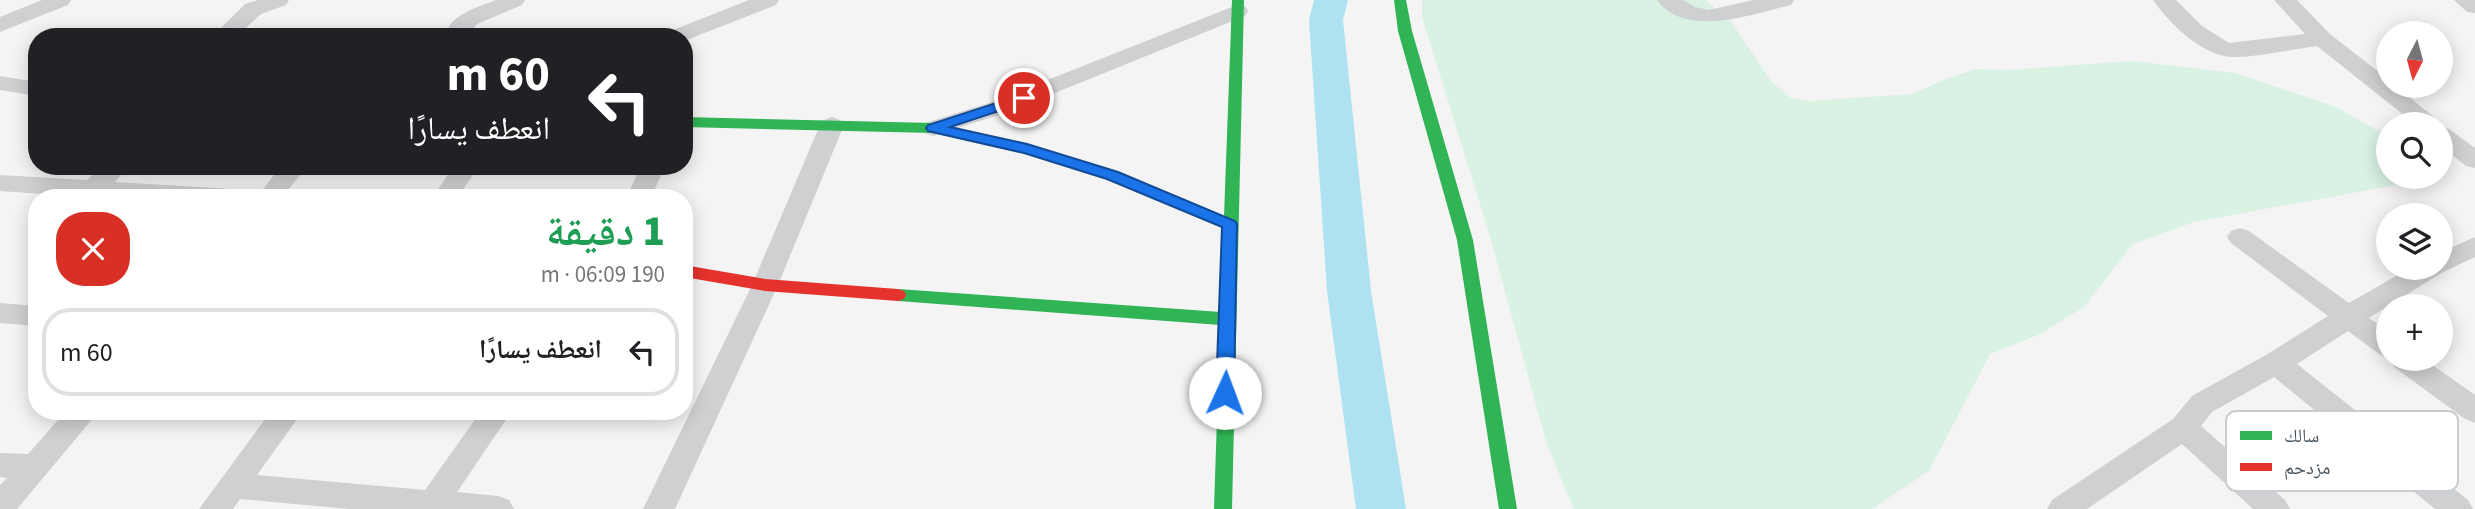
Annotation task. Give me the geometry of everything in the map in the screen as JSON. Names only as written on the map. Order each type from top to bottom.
[{"type":"street","points":[[0,25],[60,0]]},
{"type":"street","points":[[233,28],[253,9],[278,0]]},
{"type":"street","points":[[460,28],[468,19],[514,0]]},
{"type":"street","points":[[693,30],[768,0]]},
{"type":"street","points":[[1400,0],[1405,31],[1465,240],[1508,509]]},
{"type":"street","points":[[1668,0],[1689,13],[1709,16],[1783,0]]},
{"type":"street","points":[[2164,0],[2207,42],[2217,47],[2231,50],[2322,39]]},
{"type":"street","points":[[2285,0],[2322,39],[2415,112]]},
{"type":"street","points":[[2465,0],[2475,7]]},
{"type":"street","points":[[933,128],[1000,107],[1237,6],[1223,509]]},
{"type":"street","points":[[0,83],[28,88]]},
{"type":"street","points":[[693,122],[933,128],[1027,149],[1112,175],[1230,224]]},
{"type":"street","points":[[659,509],[765,285],[832,125]]},
{"type":"street","points":[[2453,143],[2475,160]]},
{"type":"street","points":[[0,183],[93,189],[108,175]]},
{"type":"street","points":[[276,189],[287,175]]},
{"type":"street","points":[[2240,237],[2376,337]]},
{"type":"street","points":[[2453,260],[2475,272]]},
{"type":"street","points":[[693,273],[765,285],[1227,319]]},
{"type":"street","points":[[2063,509],[2183,426],[2202,404],[2276,363],[2412,280]]},
{"type":"street","points":[[0,313],[28,315]]},
{"type":"street","points":[[2276,363],[2336,411]]},
{"type":"street","points":[[2420,371],[2475,411]]},
{"type":"street","points":[[0,507],[76,420]]},
{"type":"street","points":[[224,498],[281,420]]},
{"type":"street","points":[[433,503],[491,420]]},
{"type":"street","points":[[2183,426],[2226,465]]},
{"type":"street","points":[[0,466],[34,467]]},
{"type":"street","points":[[2254,491],[2274,509]]},
{"type":"street","points":[[2435,491],[2457,509]]},
{"type":"street","points":[[224,498],[433,503],[498,509]]},
{"type":"green space","points":[[1422,0],[1705,0],[1732,23],[1772,82],[1791,98],[1810,101],[1913,94],[1976,69],[2009,70],[2133,61],[2235,73],[2336,107],[2376,130],[2376,189],[2194,222],[2133,244],[2084,307],[2038,335],[1990,354],[1929,471],[1872,509],[1574,509],[1547,445],[1489,233],[1422,17]]},
{"type":"waterway","points":[[1331,0],[1326,20],[1349,291],[1381,509]]},
{"type":"traffic: fast","points":[[1223,509],[1238,0]]},
{"type":"traffic: fast","points":[[1400,0],[1405,31],[1465,240],[1508,509]]},
{"type":"traffic: fast","points":[[693,122],[933,128],[1027,149],[1112,175],[1230,224]]},
{"type":"traffic: fast","points":[[898,295],[1227,319]]},
{"type":"traffic: jam","points":[[693,273],[765,285],[898,295]]},
{"type":"route","points":[[1024,98],[933,128],[1027,149],[1112,175],[1230,224],[1225,393]]}]
